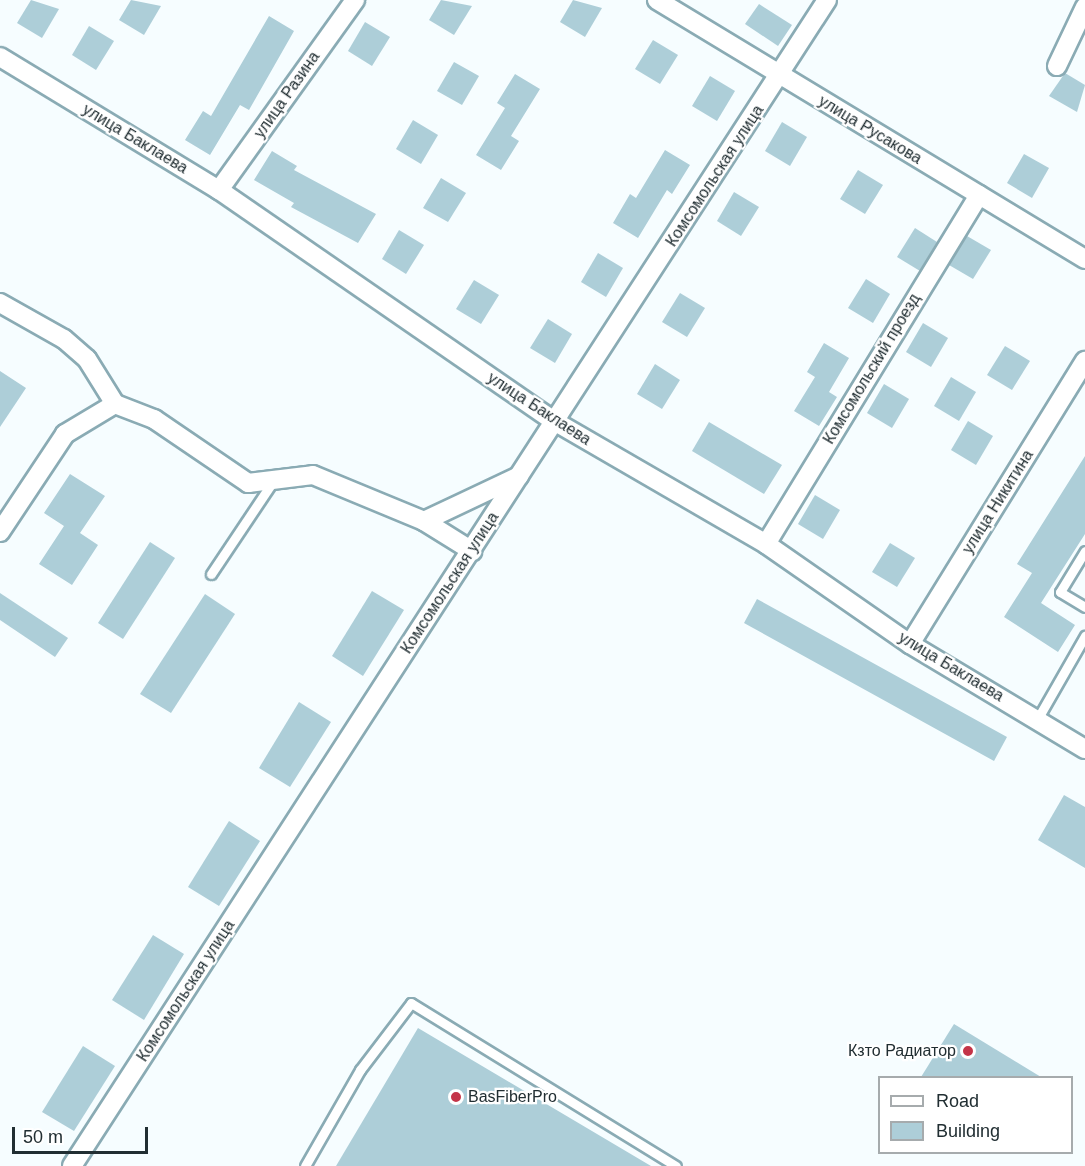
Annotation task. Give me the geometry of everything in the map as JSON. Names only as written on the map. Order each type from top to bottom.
[{"type":"street","name":"улица Разина","points":[[219,190],[355,0]]},
{"type":"street","name":"улица Русакова","points":[[657,0],[1085,259]]},
{"type":"street","name":"Комсомольская улица","points":[[72,1166],[554,421],[781,77],[827,0]]},
{"type":"street","points":[[1057,66],[1085,7]]},
{"type":"street","name":"улица Баклаева","points":[[0,57],[219,190],[554,421],[766,543],[910,644],[1038,718],[1085,749]]},
{"type":"street","name":"Комсомольский проезд","points":[[766,543],[979,195]]},
{"type":"street","points":[[0,303],[64,339],[87,359],[115,404],[154,419],[248,483],[272,483],[313,475],[424,521],[472,551]]},
{"type":"street","name":"улица Никитина","points":[[910,644],[1085,361]]},
{"type":"street","points":[[0,532],[65,434],[115,404]]},
{"type":"street","points":[[424,521],[519,476]]},
{"type":"lane","points":[[211,574],[272,483]]},
{"type":"lane","points":[[1085,551],[1060,592],[1085,607]]},
{"type":"lane","points":[[1038,718],[1085,636]]},
{"type":"lane","points":[[305,1166],[360,1070],[411,1003],[676,1166]]},
{"type":"building","points":[[31,0],[59,9],[42,38],[17,23]]},
{"type":"building","points":[[131,0],[161,6],[144,35],[119,20]]},
{"type":"building","points":[[441,0],[472,6],[454,35],[429,20]]},
{"type":"building","points":[[573,0],[602,8],[585,37],[560,22]]},
{"type":"building","points":[[759,4],[792,25],[778,46],[745,24]]},
{"type":"building","points":[[269,16],[294,31],[249,110],[240,105],[210,155],[185,140],[203,111],[211,116]]},
{"type":"building","points":[[365,22],[390,37],[372,66],[348,51]]},
{"type":"building","points":[[89,26],[114,41],[96,70],[72,55]]},
{"type":"building","points":[[653,40],[678,55],[660,84],[635,69]]},
{"type":"building","points":[[454,62],[479,76],[462,105],[437,91]]},
{"type":"building","points":[[1065,73],[1085,85],[1077,112],[1049,96]]},
{"type":"building","points":[[515,74],[540,89],[511,136],[519,141],[501,170],[476,155],[505,108],[497,103]]},
{"type":"building","points":[[710,76],[735,91],[717,121],[692,106]]},
{"type":"building","points":[[413,120],[438,135],[421,164],[396,149]]},
{"type":"building","points":[[782,122],[807,137],[790,166],[765,151]]},
{"type":"building","points":[[665,150],[690,165],[672,194],[667,190],[638,238],[613,223],[630,194],[636,198]]},
{"type":"building","points":[[272,151],[297,166],[294,170],[376,214],[358,243],[291,207],[294,203],[254,180]]},
{"type":"building","points":[[1024,154],[1049,168],[1032,198],[1007,183]]},
{"type":"building","points":[[858,170],[883,185],[865,214],[840,199]]},
{"type":"building","points":[[441,178],[466,193],[448,222],[423,208]]},
{"type":"building","points":[[734,192],[759,207],[741,236],[717,221]]},
{"type":"building","points":[[915,228],[937,242],[920,271],[897,257]]},
{"type":"building","points":[[399,230],[424,245],[406,274],[382,259]]},
{"type":"building","points":[[967,236],[991,250],[973,279],[949,265]]},
{"type":"building","points":[[598,253],[623,268],[606,297],[581,282]]},
{"type":"building","points":[[866,279],[890,294],[873,323],[848,308]]},
{"type":"building","points":[[474,280],[499,295],[481,324],[456,309]]},
{"type":"building","points":[[680,293],[705,308],[687,337],[662,322]]},
{"type":"building","points":[[548,319],[572,334],[555,363],[530,348]]},
{"type":"building","points":[[923,323],[948,338],[931,367],[906,352]]},
{"type":"building","points":[[824,343],[849,358],[829,392],[837,397],[819,426],[794,411],[815,377],[807,372]]},
{"type":"building","points":[[1005,346],[1030,361],[1012,390],[987,375]]},
{"type":"building","points":[[655,364],[680,380],[662,409],[637,394]]},
{"type":"building","points":[[0,371],[26,388],[0,427]]},
{"type":"building","points":[[951,377],[976,392],[959,421],[934,406]]},
{"type":"building","points":[[884,384],[909,399],[892,428],[867,413]]},
{"type":"building","points":[[968,421],[993,436],[976,465],[951,450]]},
{"type":"building","points":[[709,422],[782,465],[764,494],[692,451]]},
{"type":"building","points":[[1085,456],[1085,534],[1041,603],[1075,625],[1058,652],[1004,617],[1032,573],[1017,564]]},
{"type":"building","points":[[70,474],[105,496],[80,533],[98,545],[72,585],[39,564],[64,526],[44,513]]},
{"type":"building","points":[[815,495],[840,510],[823,539],[798,524]]},
{"type":"building","points":[[150,542],[175,558],[123,639],[98,623]]},
{"type":"building","points":[[890,543],[915,558],[897,587],[872,572]]},
{"type":"building","points":[[372,591],[404,610],[363,676],[332,656]]},
{"type":"building","points":[[0,593],[68,638],[55,657],[0,620]]},
{"type":"building","points":[[205,594],[235,614],[171,713],[140,694]]},
{"type":"building","points":[[757,599],[1007,737],[994,761],[744,623]]},
{"type":"building","points":[[299,702],[331,722],[290,787],[259,768]]},
{"type":"building","points":[[1064,795],[1085,807],[1085,868],[1038,840]]},
{"type":"building","points":[[229,821],[260,841],[219,906],[188,887]]},
{"type":"building","points":[[153,935],[184,954],[144,1020],[112,1000]]},
{"type":"building","name":"Кзто Радиатор","points":[[954,1024],[1039,1076],[922,1076]]},
{"type":"building","name":"BasFiberPro","points":[[418,1028],[651,1166],[336,1166]]},
{"type":"building","points":[[83,1046],[115,1066],[74,1131],[42,1112]]},
{"type":"place","name":"Кзто Радиатор","points":[[968,1051]]},
{"type":"place","name":"BasFiberPro","points":[[456,1097]]}]
